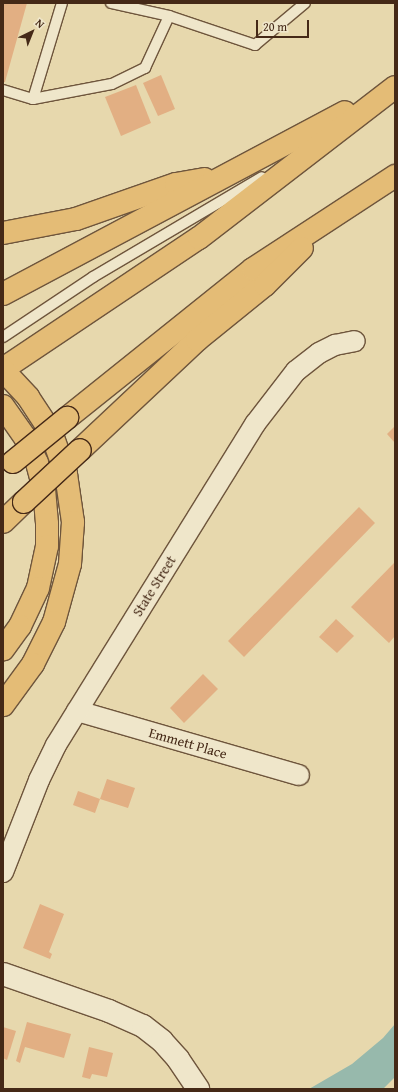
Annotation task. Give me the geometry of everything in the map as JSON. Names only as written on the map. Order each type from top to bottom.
[{"type":"highway","points":[[3,705],[33,664],[54,622],[70,564],[73,522],[66,474],[51,432],[28,397],[3,369],[199,238],[395,86]]},
{"type":"highway","points":[[3,294],[395,86]]},
{"type":"highway","points":[[3,233],[76,219],[176,184],[230,174]]},
{"type":"highway","points":[[8,466],[253,269],[395,176]]},
{"type":"highway","points":[[3,522],[197,340],[265,285],[331,219]]},
{"type":"highway","points":[[3,406],[25,437],[37,463],[44,489],[47,524],[46,546],[38,588],[20,626],[3,649]]},
{"type":"street","name":"State Street","points":[[3,872],[39,780],[56,745],[255,424],[296,371],[319,353],[335,345],[355,341]]},
{"type":"street","name":"Emmett Place","points":[[77,711],[299,775]]},
{"type":"street","points":[[3,974],[109,1010],[143,1026],[172,1053],[198,1089]]},
{"type":"lane","points":[[33,99],[62,3]]},
{"type":"lane","points":[[111,3],[169,16],[255,45],[305,3]]},
{"type":"lane","points":[[3,90],[33,99],[112,84],[145,68],[169,16]]},
{"type":"lane","points":[[3,336],[100,273],[328,139]]},
{"type":"shaded area","points":[[395,1024],[395,1077],[383,1089],[309,1089],[352,1064],[383,1038]]},
{"type":"building","points":[[3,3],[27,3],[5,82],[3,82]]},
{"type":"building","points":[[161,75],[175,109],[158,116],[143,83]]},
{"type":"building","points":[[136,85],[151,123],[121,136],[105,97]]},
{"type":"building","points":[[395,426],[395,443],[387,434]]},
{"type":"building","points":[[359,507],[375,523],[244,657],[228,641]]},
{"type":"building","points":[[395,562],[395,636],[389,643],[351,607]]},
{"type":"building","points":[[336,619],[354,636],[337,653],[319,637]]},
{"type":"building","points":[[203,674],[218,689],[184,723],[170,708]]},
{"type":"building","points":[[107,779],[135,788],[128,808],[100,799]]},
{"type":"building","points":[[78,791],[100,799],[95,813],[73,805]]},
{"type":"building","points":[[40,904],[64,914],[49,952],[52,954],[50,959],[23,948]]},
{"type":"building","points":[[27,1022],[71,1034],[64,1058],[25,1047],[20,1063],[16,1061]]},
{"type":"building","points":[[3,1027],[16,1031],[7,1060],[3,1058]]},
{"type":"building","points":[[89,1047],[113,1053],[107,1077],[92,1074],[90,1079],[82,1077]]}]
